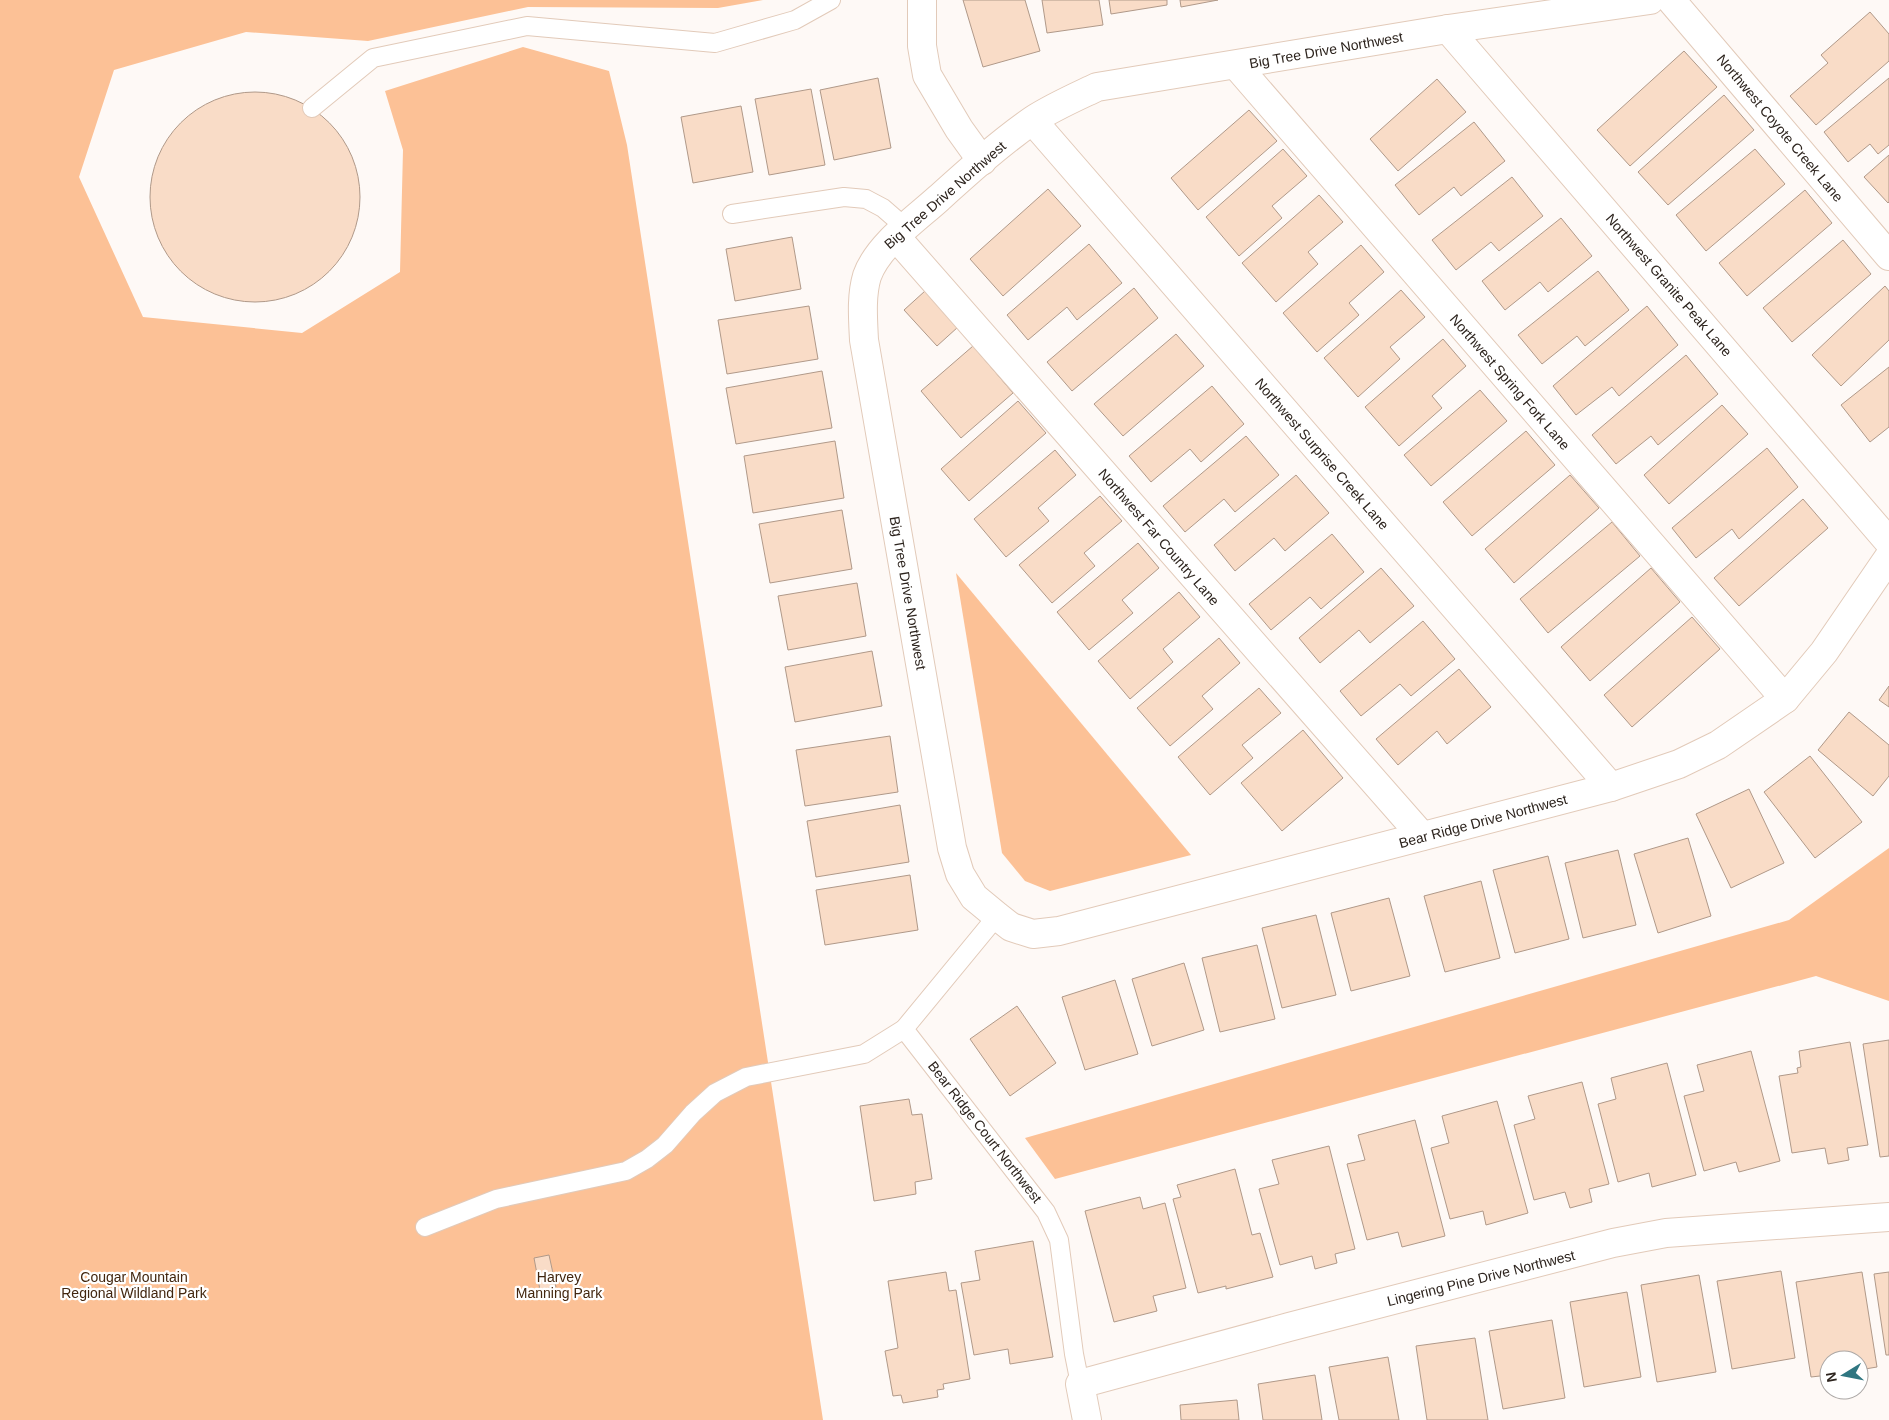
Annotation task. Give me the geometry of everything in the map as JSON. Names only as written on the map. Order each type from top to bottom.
[{"type":"street","points":[[922,0],[922,46],[927,75],[959,129],[982,161]]},
{"type":"street","name":"Big Tree Drive Northwest","points":[[996,916],[974,897],[960,874],[952,848],[864,340],[863,306],[867,276],[879,254],[901,232],[982,161],[1033,121],[1098,87],[1448,29],[1650,0]]},
{"type":"street","name":"Northwest Coyote Creek Lane","points":[[1671,0],[1889,256]]},
{"type":"street","name":"Northwest Granite Peak Lane","points":[[1448,29],[1889,542]]},
{"type":"street","name":"Northwest Spring Fork Lane","points":[[1236,65],[1784,699]]},
{"type":"street","name":"Northwest Surprise Creek Lane","points":[[1033,121],[1611,787]]},
{"type":"street","name":"Northwest Far Country Lane","points":[[901,232],[1422,836]]},
{"type":"street","name":"Bear Ridge Drive Northwest","points":[[996,916],[1011,927],[1032,934],[1059,931],[1611,787],[1679,764],[1718,745],[1784,699],[1824,652],[1889,557]]},
{"type":"street","name":"Lingering Pine Drive Northwest","points":[[1080,1384],[1280,1330],[1622,1242],[1666,1233],[1889,1217]]},
{"type":"street","points":[[1080,1384],[1086,1420]]},
{"type":"lane","points":[[312,108],[373,58],[527,26],[715,42],[795,20],[831,0]]},
{"type":"lane","points":[[732,214],[844,197],[866,200],[883,208],[901,232]]},
{"type":"lane","points":[[425,1226],[496,1199],[626,1171],[647,1159],[665,1145],[693,1113],[715,1093],[746,1077],[864,1054],[904,1029],[996,916]]},
{"type":"lane","name":"Bear Ridge Court Northwest","points":[[904,1029],[1046,1212],[1059,1240],[1074,1354],[1080,1384]]},
{"type":"green space","points":[[0,0],[763,0],[718,8],[528,7],[368,41],[246,32],[114,70],[79,177],[143,317],[302,333],[400,272],[403,150],[385,91],[523,47],[609,71],[627,145],[823,1420],[0,1420]]},
{"type":"green space","points":[[956,573],[1191,855],[1050,891],[1025,881],[1002,853]]},
{"type":"green space","points":[[1889,848],[1889,1001],[1816,976],[1055,1179],[1025,1138],[1789,920]]},
{"type":"building","points":[[963,0],[1025,0],[1040,51],[983,67]]},
{"type":"building","points":[[1042,0],[1099,0],[1103,25],[1047,33]]},
{"type":"building","points":[[1109,0],[1167,0],[1167,5],[1111,14]]},
{"type":"building","points":[[1180,0],[1218,0],[1181,7]]},
{"type":"building","points":[[1870,12],[1889,34],[1889,61],[1816,125],[1790,96],[1828,63],[1821,55]]},
{"type":"building","points":[[1684,51],[1717,87],[1630,166],[1597,130]]},
{"type":"building","points":[[878,78],[891,148],[834,160],[820,90]]},
{"type":"building","points":[[1889,78],[1889,145],[1878,154],[1870,144],[1848,162],[1824,132]]},
{"type":"building","points":[[1437,79],[1466,112],[1398,171],[1370,139]]},
{"type":"building","points":[[811,89],[825,165],[769,175],[755,99]]},
{"type":"building","points":[[255,92],[275,94],[295,100],[313,110],[329,123],[342,139],[352,157],[358,177],[360,197],[358,217],[352,237],[342,255],[329,271],[313,284],[295,294],[275,300],[255,302],[235,300],[215,294],[197,284],[181,271],[168,255],[158,237],[152,217],[150,197],[152,177],[158,157],[168,139],[181,123],[197,110],[215,100],[235,94]]},
{"type":"building","points":[[1724,95],[1754,130],[1668,205],[1638,172]]},
{"type":"building","points":[[741,106],[753,172],[693,183],[681,117]]},
{"type":"building","points":[[1249,110],[1277,141],[1198,210],[1171,178]]},
{"type":"building","points":[[1474,122],[1505,161],[1461,196],[1454,187],[1419,215],[1395,185]]},
{"type":"building","points":[[1283,149],[1307,176],[1272,206],[1282,218],[1239,256],[1206,217]]},
{"type":"building","points":[[1755,149],[1785,184],[1706,251],[1676,215]]},
{"type":"building","points":[[1889,155],[1889,202],[1888,203],[1864,177]]},
{"type":"building","points":[[1512,177],[1543,216],[1499,251],[1491,242],[1456,270],[1432,240]]},
{"type":"building","points":[[1048,189],[1081,226],[1003,296],[970,259]]},
{"type":"building","points":[[1805,190],[1832,223],[1747,296],[1719,263]]},
{"type":"building","points":[[1319,195],[1343,222],[1308,252],[1318,264],[1276,302],[1242,263]]},
{"type":"building","points":[[1561,218],[1592,256],[1548,292],[1540,282],[1505,310],[1482,281]]},
{"type":"building","points":[[792,237],[801,289],[735,301],[726,249]]},
{"type":"building","points":[[1843,240],[1871,274],[1792,342],[1763,308]]},
{"type":"building","points":[[1089,244],[1122,283],[1077,320],[1067,307],[1028,340],[1007,315]]},
{"type":"building","points":[[1361,245],[1384,272],[1349,303],[1359,315],[1317,352],[1283,313]]},
{"type":"building","points":[[1598,271],[1629,310],[1585,346],[1577,336],[1542,364],[1518,335]]},
{"type":"building","points":[[1885,286],[1889,291],[1889,340],[1841,386],[1812,355]]},
{"type":"building","points":[[1134,288],[1158,318],[1072,391],[1047,362]]},
{"type":"building","points":[[1401,290],[1425,317],[1390,347],[1400,359],[1358,397],[1324,358]]},
{"type":"building","points":[[925,291],[958,327],[937,346],[904,310]]},
{"type":"building","points":[[809,306],[818,359],[727,374],[718,320]]},
{"type":"building","points":[[1647,306],[1678,345],[1619,396],[1612,387],[1576,415],[1553,386]]},
{"type":"building","points":[[1176,334],[1204,366],[1123,436],[1094,404]]},
{"type":"building","points":[[1443,339],[1466,366],[1432,396],[1442,408],[1399,446],[1365,407]]},
{"type":"building","points":[[973,346],[1013,393],[961,438],[921,391]]},
{"type":"building","points":[[1686,355],[1718,394],[1658,445],[1651,436],[1616,464],[1592,435]]},
{"type":"building","points":[[1889,367],[1889,427],[1870,442],[1841,405]]},
{"type":"building","points":[[822,371],[832,428],[736,444],[726,388]]},
{"type":"building","points":[[1212,386],[1244,424],[1201,462],[1190,449],[1151,482],[1129,456]]},
{"type":"building","points":[[1480,390],[1507,421],[1431,486],[1404,455]]},
{"type":"building","points":[[1018,401],[1046,433],[969,501],[941,469]]},
{"type":"building","points":[[1722,405],[1748,434],[1669,504],[1644,475]]},
{"type":"building","points":[[1526,431],[1555,465],[1472,536],[1443,502]]},
{"type":"building","points":[[1246,436],[1279,475],[1235,512],[1224,499],[1185,532],[1163,506]]},
{"type":"building","points":[[835,441],[844,498],[753,513],[744,456]]},
{"type":"building","points":[[1767,448],[1798,487],[1739,539],[1732,529],[1696,558],[1672,528]]},
{"type":"building","points":[[1055,450],[1076,475],[1038,508],[1049,521],[1006,557],[974,519]]},
{"type":"building","points":[[1296,475],[1329,513],[1285,551],[1274,538],[1235,571],[1214,545]]},
{"type":"building","points":[[1570,475],[1599,508],[1514,583],[1485,549]]},
{"type":"building","points":[[1100,496],[1122,521],[1084,553],[1095,566],[1052,603],[1019,565]]},
{"type":"building","points":[[1803,499],[1828,528],[1739,606],[1714,578]]},
{"type":"building","points":[[842,510],[852,569],[770,583],[759,524]]},
{"type":"building","points":[[1612,522],[1640,556],[1548,633],[1520,599]]},
{"type":"building","points":[[1332,534],[1364,572],[1321,609],[1310,597],[1271,630],[1249,604]]},
{"type":"building","points":[[1138,543],[1159,568],[1122,600],[1133,613],[1089,650],[1057,612]]},
{"type":"building","points":[[1381,568],[1414,606],[1370,643],[1359,630],[1320,663],[1299,638]]},
{"type":"building","points":[[1651,568],[1680,602],[1590,681],[1561,647]]},
{"type":"building","points":[[857,583],[866,636],[788,650],[778,596]]},
{"type":"building","points":[[1179,592],[1200,617],[1163,649],[1173,662],[1130,699],[1098,661]]},
{"type":"building","points":[[1692,617],[1720,649],[1632,727],[1604,695]]},
{"type":"building","points":[[1423,621],[1455,659],[1411,696],[1400,684],[1361,716],[1340,691]]},
{"type":"building","points":[[1219,638],[1240,663],[1202,696],[1213,709],[1170,746],[1137,708]]},
{"type":"building","points":[[872,651],[882,706],[795,722],[785,667]]},
{"type":"building","points":[[1459,669],[1491,707],[1447,744],[1437,731],[1398,765],[1376,739]]},
{"type":"building","points":[[1889,686],[1889,707],[1879,700]]},
{"type":"building","points":[[1259,688],[1281,713],[1242,745],[1253,758],[1210,795],[1178,757]]},
{"type":"building","points":[[1849,712],[1889,745],[1889,776],[1873,796],[1818,750]]},
{"type":"building","points":[[1303,730],[1343,778],[1282,831],[1241,783]]},
{"type":"building","points":[[890,736],[898,792],[805,806],[796,750]]},
{"type":"building","points":[[1810,756],[1862,822],[1815,858],[1764,792]]},
{"type":"building","points":[[1749,789],[1784,863],[1731,888],[1696,814]]},
{"type":"building","points":[[900,805],[909,862],[816,877],[807,821]]},
{"type":"building","points":[[1688,838],[1711,916],[1658,933],[1634,854]]},
{"type":"building","points":[[1618,850],[1636,925],[1583,938],[1565,863]]},
{"type":"building","points":[[1548,856],[1569,939],[1515,953],[1493,870]]},
{"type":"building","points":[[910,875],[918,930],[825,945],[816,890]]},
{"type":"building","points":[[1481,881],[1500,958],[1445,972],[1424,896]]},
{"type":"building","points":[[1389,898],[1410,976],[1351,991],[1331,913]]},
{"type":"building","points":[[1316,915],[1336,995],[1282,1008],[1262,928]]},
{"type":"building","points":[[1257,945],[1275,1019],[1220,1032],[1202,958]]},
{"type":"building","points":[[1184,963],[1204,1030],[1152,1046],[1132,979]]},
{"type":"building","points":[[1115,980],[1138,1054],[1085,1070],[1062,997]]},
{"type":"building","points":[[1017,1006],[1056,1063],[1010,1096],[970,1039]]},
{"type":"building","points":[[1889,1040],[1889,1156],[1880,1157],[1863,1044]]},
{"type":"building","points":[[1850,1042],[1868,1145],[1847,1148],[1849,1160],[1828,1164],[1825,1148],[1792,1153],[1779,1076],[1798,1073],[1797,1068],[1801,1067],[1799,1051]]},
{"type":"building","points":[[1751,1051],[1780,1161],[1739,1172],[1736,1162],[1704,1171],[1684,1096],[1704,1091],[1697,1065]]},
{"type":"building","points":[[1667,1063],[1696,1175],[1652,1187],[1649,1173],[1618,1182],[1598,1104],[1616,1099],[1611,1078]]},
{"type":"building","points":[[1582,1082],[1609,1184],[1589,1189],[1592,1202],[1570,1208],[1565,1192],[1534,1200],[1514,1125],[1535,1119],[1528,1096]]},
{"type":"building","points":[[909,1099],[912,1115],[922,1114],[932,1179],[915,1182],[916,1194],[874,1201],[860,1106]]},
{"type":"building","points":[[1497,1101],[1528,1213],[1486,1225],[1483,1211],[1450,1219],[1431,1148],[1449,1143],[1442,1116]]},
{"type":"building","points":[[1415,1120],[1445,1236],[1402,1247],[1398,1232],[1367,1240],[1347,1164],[1365,1160],[1358,1135]]},
{"type":"building","points":[[1329,1146],[1355,1249],[1335,1254],[1337,1263],[1315,1269],[1312,1256],[1280,1265],[1259,1189],[1279,1184],[1272,1160]]},
{"type":"building","points":[[1235,1169],[1252,1235],[1260,1233],[1273,1277],[1226,1289],[1226,1286],[1198,1293],[1173,1199],[1181,1197],[1177,1185]]},
{"type":"building","points":[[1140,1197],[1143,1209],[1165,1203],[1186,1288],[1153,1296],[1157,1311],[1114,1322],[1085,1211]]},
{"type":"building","points":[[1033,1241],[1053,1357],[1010,1364],[1008,1349],[974,1355],[961,1283],[980,1280],[975,1251]]},
{"type":"building","points":[[549,1255],[556,1287],[540,1290],[534,1258]]},
{"type":"building","points":[[1781,1271],[1795,1358],[1732,1369],[1717,1281]]},
{"type":"building","points":[[946,1272],[949,1291],[956,1290],[970,1379],[943,1384],[944,1389],[937,1390],[938,1397],[903,1403],[901,1395],[893,1396],[885,1351],[898,1348],[888,1281]]},
{"type":"building","points":[[1862,1272],[1877,1367],[1869,1368],[1869,1350],[1819,1350],[1819,1376],[1811,1377],[1796,1282]]},
{"type":"building","points":[[1889,1272],[1889,1355],[1886,1355],[1874,1274]]},
{"type":"building","points":[[1699,1275],[1716,1372],[1657,1382],[1641,1285]]},
{"type":"building","points":[[1627,1292],[1641,1377],[1584,1387],[1570,1302]]},
{"type":"building","points":[[1552,1320],[1565,1398],[1503,1409],[1489,1331]]},
{"type":"building","points":[[1475,1338],[1488,1420],[1427,1420],[1416,1346]]},
{"type":"building","points":[[1388,1357],[1399,1420],[1339,1420],[1329,1367]]},
{"type":"building","points":[[1315,1375],[1322,1420],[1263,1420],[1258,1384]]},
{"type":"building","points":[[1237,1400],[1239,1420],[1181,1420],[1180,1405]]},
{"type":"park label","name":"Cougar Mountain Regional Wildland Park","points":[[134,1286]]},
{"type":"park label","name":"Harvey Manning Park","points":[[559,1286]]}]
